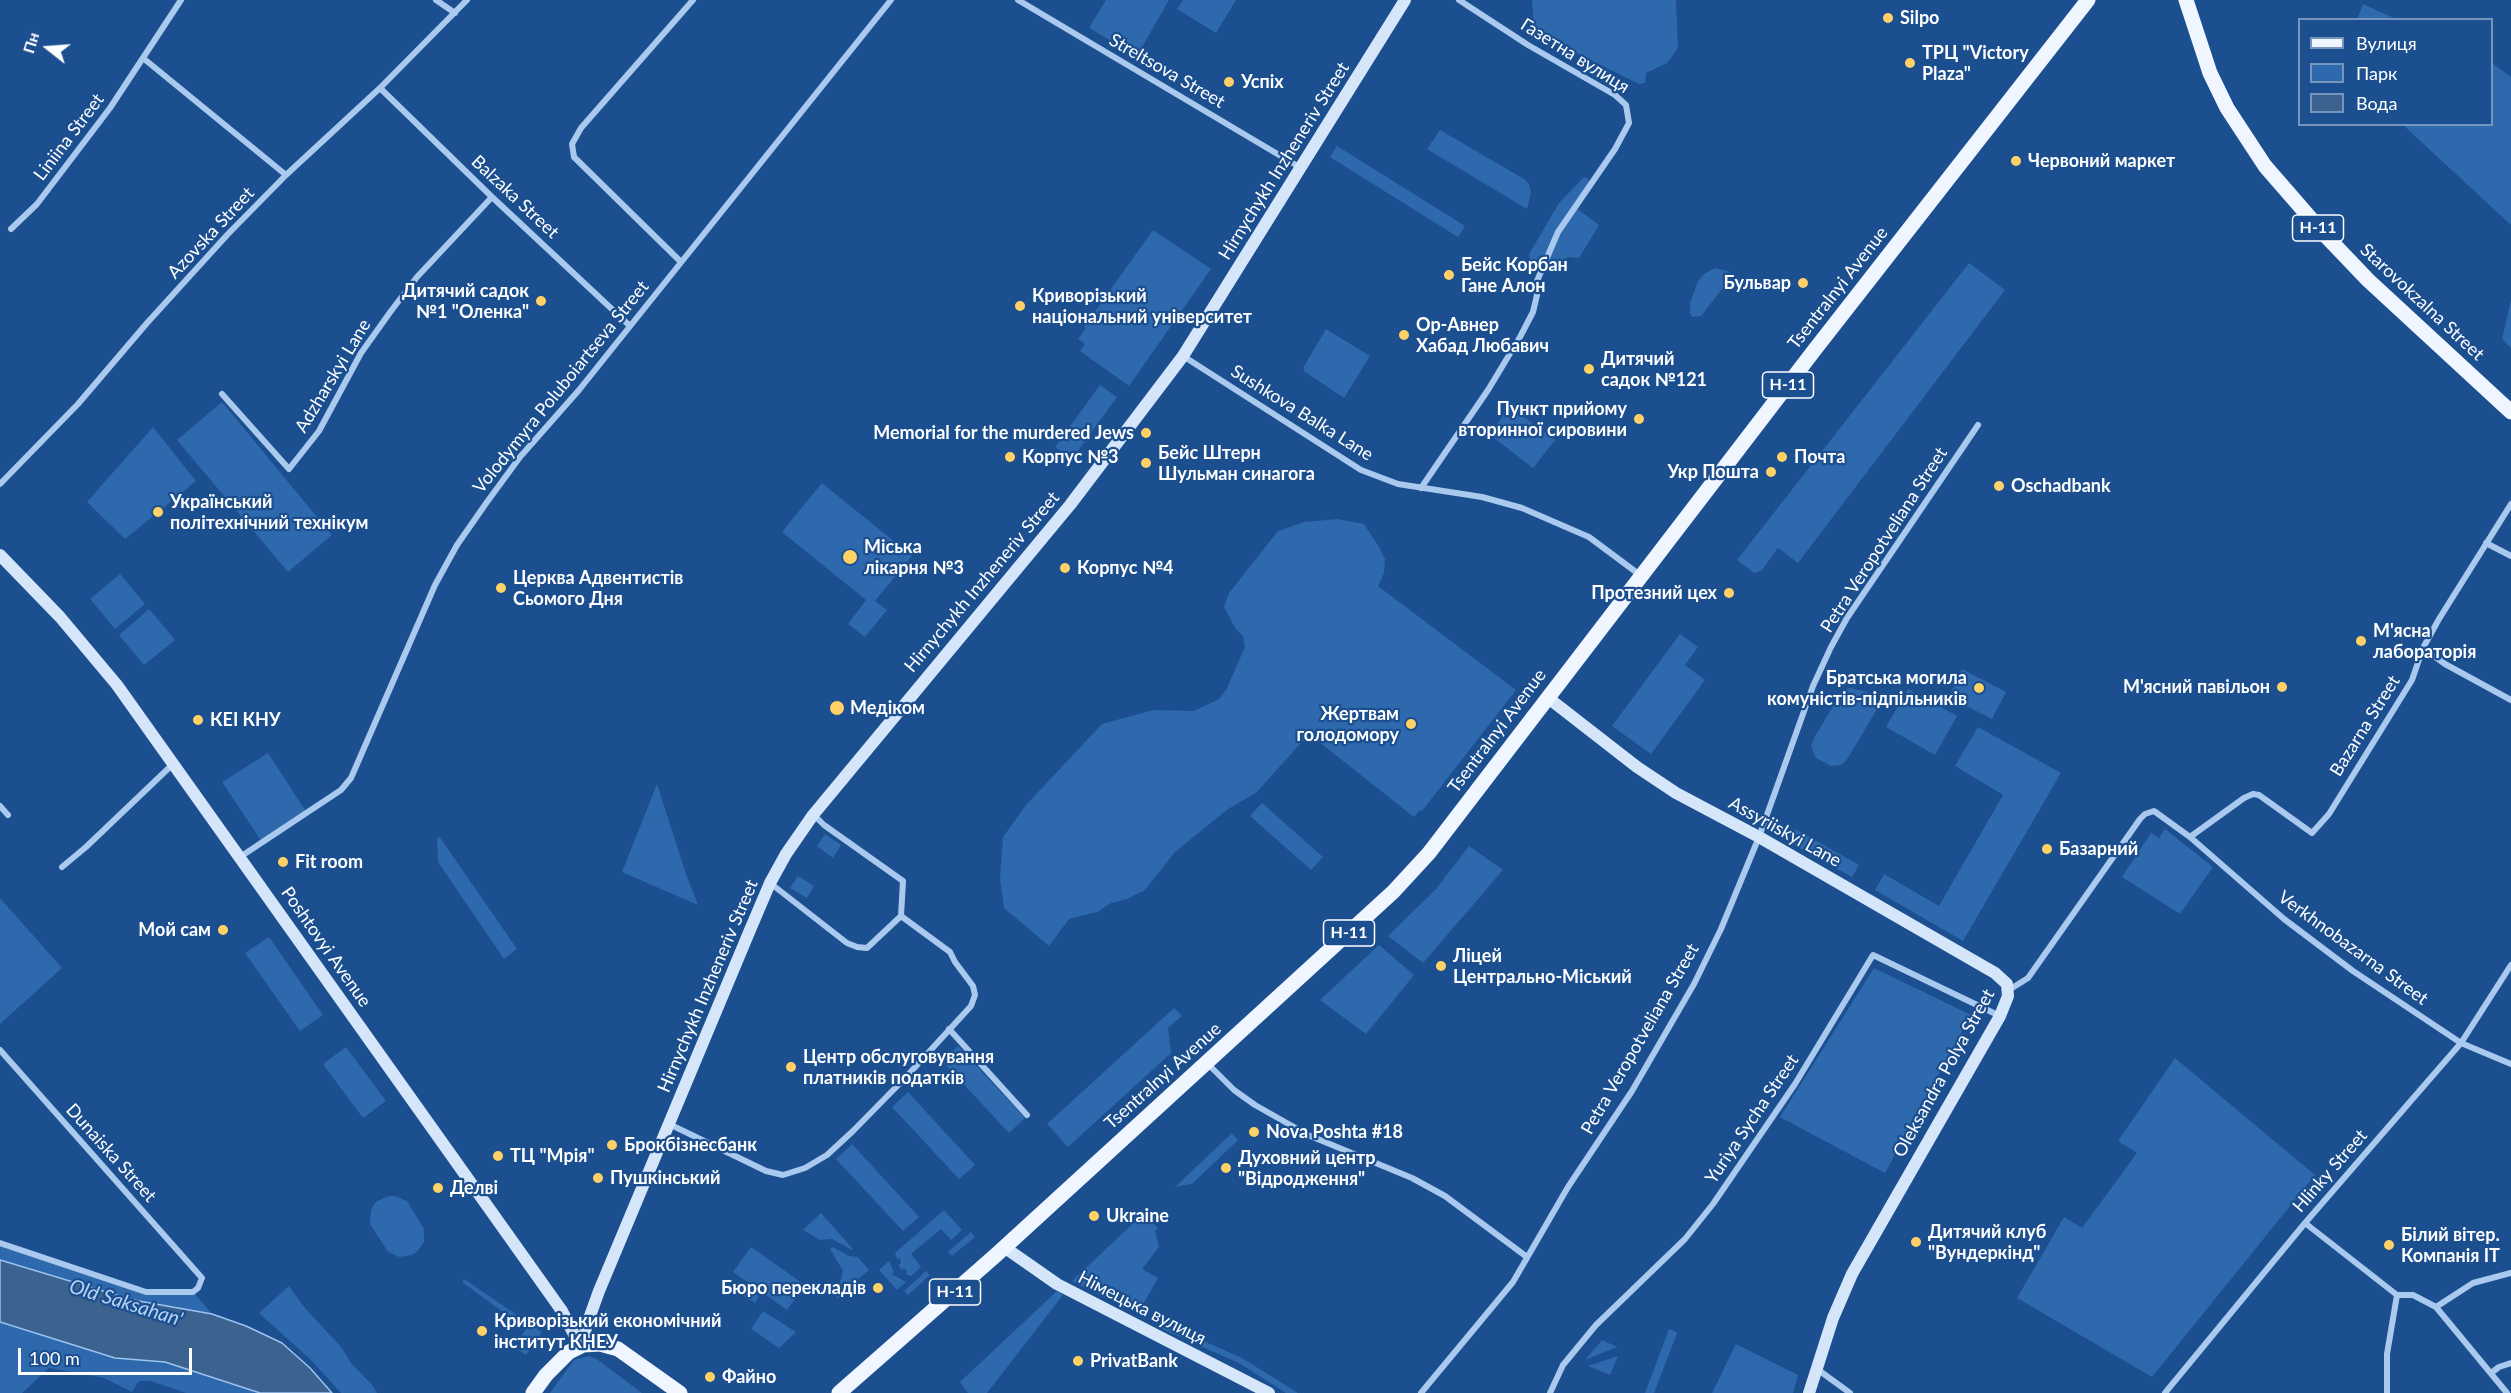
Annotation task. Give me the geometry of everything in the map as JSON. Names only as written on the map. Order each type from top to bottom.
[{"type":"main road","name":"Tsentralnyi Avenue","points":[[839,1393],[1004,1247],[1393,892],[1429,853],[1547,697],[2088,0]]},
{"type":"main road","name":"Starovokzalna Street","points":[[2186,0],[2210,73],[2227,108],[2265,166],[2368,280],[2511,412]]},
{"type":"main road","points":[[533,1393],[559,1361],[581,1346],[600,1344],[618,1349],[680,1393]]},
{"type":"street","name":"Liniina Street","points":[[11,229],[44,195],[110,108],[181,0]]},
{"type":"street","points":[[436,0],[454,13]]},
{"type":"street","name":"Azovska Street","points":[[0,484],[78,404],[154,315],[286,175],[380,88],[466,0]]},
{"type":"street","points":[[681,262],[574,157],[572,144],[581,128],[693,0]]},
{"type":"street","name":"Volodymyra Poluboiartseva Street","points":[[240,857],[341,790],[351,778],[435,585],[457,545],[520,457],[579,390],[891,0]]},
{"type":"street","name":"Streltsova Street","points":[[1018,0],[1301,168]]},
{"type":"street","name":"Hirnychykh Inzheneriv Street","points":[[581,1346],[599,1291],[770,883],[813,815],[1070,506],[1183,356],[1405,0]]},
{"type":"street","name":"Газетна вулиця","points":[[1421,488],[1488,390],[1520,337],[1536,304],[1536,281],[1558,232],[1615,149],[1629,123],[1626,105],[1615,95],[1528,45],[1459,0]]},
{"type":"street","points":[[143,58],[286,175]]},
{"type":"street","name":"Balzaka Street","points":[[380,88],[630,326]]},
{"type":"street","name":"Adzharskyi Lane","points":[[222,394],[289,469],[320,431],[361,353],[391,311],[417,277],[492,197]]},
{"type":"street","name":"Sushkova Balka Lane","points":[[1183,356],[1361,470],[1381,479],[1421,488],[1482,497],[1522,508],[1590,537],[1641,576]]},
{"type":"street","name":"Petra Veropotveliana Street","points":[[1421,1393],[1513,1282],[1568,1187],[1632,1091],[1698,976],[1758,837],[1813,686],[1831,647],[1847,618],[1978,424]]},
{"type":"street","name":"Bazarna Street","points":[[2190,837],[2253,794],[2259,795],[2312,832],[2329,814],[2412,680],[2423,648],[2439,619],[2511,504]]},
{"type":"street","points":[[2486,543],[2511,556]]},
{"type":"street","name":"Poshtovyi Avenue","points":[[0,555],[97,661],[173,763],[556,1301],[581,1346]]},
{"type":"street","points":[[2423,648],[2445,664],[2511,700]]},
{"type":"street","name":"Assyriiskyi Lane","points":[[1547,697],[1637,767],[1676,793],[1758,837],[1995,973],[2007,984],[2009,990]]},
{"type":"street","points":[[62,867],[86,847],[173,763]]},
{"type":"street","points":[[0,806],[8,815]]},
{"type":"street","name":"Oleksandra Polya Street","points":[[1809,1393],[1833,1318],[1852,1274],[2000,1016],[2009,990],[2028,978],[2145,814],[2154,811],[2158,813],[2190,837]]},
{"type":"street","points":[[770,883],[847,943],[857,947],[867,948],[901,916],[903,881],[813,815]]},
{"type":"street","name":"Verkhnobazarna Street","points":[[2190,837],[2284,919],[2353,971],[2461,1043],[2511,1064]]},
{"type":"street","points":[[669,1124],[766,1170],[783,1175],[797,1171],[827,1155],[906,1077],[971,1006],[975,995],[973,986],[950,952],[901,916]]},
{"type":"street","name":"Yuriya Sycha Street","points":[[1550,1393],[1563,1365],[1596,1325],[1685,1239],[1713,1204],[1795,1084],[1873,955],[2000,1016]]},
{"type":"street","name":"Hlinky Street","points":[[2165,1393],[2305,1223],[2461,1043],[2511,965]]},
{"type":"street","points":[[949,1029],[1027,1115]]},
{"type":"street","name":"Dunaiska Street","points":[[0,1050],[202,1278],[198,1288],[193,1292],[146,1292],[0,1243]]},
{"type":"street","points":[[1206,1062],[1234,1090],[1255,1105],[1308,1134],[1412,1178],[1445,1196],[1527,1257]]},
{"type":"street","points":[[2305,1223],[2397,1295],[2413,1295],[2436,1307],[2507,1393]]},
{"type":"street","name":"Німецька вулиця","points":[[1004,1247],[1057,1284],[1269,1393]]},
{"type":"street","points":[[2436,1307],[2473,1283],[2511,1273]]},
{"type":"street","points":[[2386,1393],[2387,1354],[2397,1295]]},
{"type":"street","points":[[2492,1373],[2499,1367],[2511,1363]]},
{"type":"street","points":[[1816,1369],[1850,1393]]},
{"type":"green space","points":[[1106,0],[1169,0],[1137,56],[1089,28]]},
{"type":"green space","points":[[1183,0],[1236,0],[1216,33],[1177,9]]},
{"type":"green space","points":[[1532,0],[1676,0],[1678,48],[1667,63],[1646,73],[1645,83],[1639,84],[1575,52],[1561,49],[1534,28]]},
{"type":"green space","points":[[2363,4],[2394,18],[2357,18]]},
{"type":"green space","points":[[2493,64],[2511,77],[2511,225],[2404,126],[2493,126]]},
{"type":"green space","points":[[1440,130],[1524,179],[1529,184],[1531,192],[1527,209],[1427,149]]},
{"type":"green space","points":[[1337,146],[1465,226],[1458,237],[1330,157]]},
{"type":"green space","points":[[1584,177],[1591,185],[1575,207],[1599,225],[1579,258],[1568,257],[1556,266],[1535,265],[1530,260],[1529,254],[1559,203]]},
{"type":"green space","points":[[1153,230],[1211,269],[1129,386],[1080,351],[1085,344],[1078,339],[1086,328],[1084,327]]},
{"type":"green space","points":[[1969,263],[2005,290],[1798,563],[1778,548],[1761,571],[1754,573],[1737,560]]},
{"type":"green space","points":[[1715,268],[1730,272],[1732,276],[1701,316],[1692,317],[1690,303],[1698,281],[1704,274]]},
{"type":"green space","points":[[2511,300],[2511,348],[2502,339]]},
{"type":"green space","points":[[1326,329],[1370,356],[1344,398],[1305,372],[1303,368]]},
{"type":"green space","points":[[1100,385],[1117,397],[1072,459],[1055,447]]},
{"type":"green space","points":[[222,402],[332,535],[288,572],[177,440]]},
{"type":"green space","points":[[1510,407],[1555,440],[1533,468],[1489,434]]},
{"type":"green space","points":[[153,427],[196,481],[125,539],[87,502]]},
{"type":"green space","points":[[822,483],[912,556],[875,601],[887,610],[865,637],[848,624],[866,600],[782,532]]},
{"type":"green space","points":[[1338,519],[1364,524],[1379,547],[1385,559],[1384,573],[1378,586],[1516,690],[1422,811],[1420,810],[1414,817],[1309,734],[1256,793],[1228,809],[1175,852],[1145,890],[1127,899],[1111,903],[1097,912],[1069,919],[1049,946],[1004,908],[1000,878],[1003,837],[1026,805],[1102,724],[1153,710],[1194,711],[1219,699],[1226,690],[1245,647],[1243,636],[1235,628],[1224,607],[1229,593],[1278,531],[1304,522]]},
{"type":"green space","points":[[120,574],[145,604],[115,629],[90,599]]},
{"type":"green space","points":[[149,609],[175,640],[144,665],[119,635]]},
{"type":"green space","points":[[1680,634],[1698,647],[1685,665],[1705,680],[1651,754],[1612,726]]},
{"type":"green space","points":[[1962,669],[2006,692],[1992,719],[1949,697]]},
{"type":"green space","points":[[1849,688],[1868,692],[1875,702],[1876,711],[1848,758],[1841,765],[1831,766],[1816,758],[1811,746],[1841,693]]},
{"type":"green space","points":[[1908,689],[1957,716],[1935,755],[1886,727]]},
{"type":"green space","points":[[1978,727],[2061,773],[1963,941],[1875,890],[1884,874],[1939,906],[2003,795],[1955,766]]},
{"type":"green space","points":[[268,753],[307,813],[262,842],[222,782]]},
{"type":"green space","points":[[657,784],[687,877],[698,905],[622,872]]},
{"type":"green space","points":[[1262,803],[1323,857],[1311,870],[1250,816]]},
{"type":"green space","points":[[1795,829],[1859,865],[1852,877],[1787,841]]},
{"type":"green space","points":[[2165,829],[2213,867],[2180,914],[2122,877],[2151,833],[2159,838]]},
{"type":"green space","points":[[825,834],[841,845],[833,858],[817,846]]},
{"type":"green space","points":[[437,837],[441,839],[517,949],[504,959],[438,862]]},
{"type":"green space","points":[[1469,846],[1503,870],[1423,963],[1388,936],[1436,889]]},
{"type":"green space","points":[[798,876],[814,886],[807,898],[790,888]]},
{"type":"green space","points":[[0,898],[62,968],[0,1024]]},
{"type":"green space","points":[[269,937],[323,1015],[300,1031],[245,953]]},
{"type":"green space","points":[[1379,945],[1414,975],[1366,1034],[1320,1000]]},
{"type":"green space","points":[[1874,968],[1971,1015],[1885,1173],[1780,1117]]},
{"type":"green space","points":[[1174,1008],[1182,1016],[1168,1028],[1171,1053],[1068,1147],[1047,1124]]},
{"type":"green space","points":[[958,1046],[1025,1118],[1009,1133],[942,1061]]},
{"type":"green space","points":[[346,1047],[386,1101],[363,1118],[323,1064]]},
{"type":"green space","points":[[2175,1058],[2315,1175],[2152,1377],[2017,1298],[2064,1217],[2082,1228],[2137,1153],[2118,1141]]},
{"type":"green space","points":[[908,1092],[975,1165],[959,1179],[892,1107]]},
{"type":"green space","points":[[1232,1133],[1238,1140],[1192,1184],[1175,1187]]},
{"type":"green space","points":[[852,1144],[919,1217],[903,1231],[836,1159]]},
{"type":"green space","points":[[389,1196],[407,1201],[424,1229],[424,1242],[412,1255],[399,1257],[388,1252],[370,1224],[373,1206],[377,1201]]},
{"type":"green space","points":[[944,1210],[962,1230],[951,1240],[941,1229],[911,1254],[921,1267],[911,1276],[906,1274],[907,1271],[904,1268],[902,1270],[898,1265],[901,1263],[900,1258],[897,1259],[895,1253]]},
{"type":"green space","points":[[821,1213],[852,1250],[832,1239],[820,1240],[803,1230]]},
{"type":"green space","points":[[1143,1214],[1158,1228],[1155,1231],[1159,1247],[1142,1269],[1158,1278],[1141,1308],[1132,1311],[1072,1281]]},
{"type":"green space","points":[[971,1232],[975,1237],[952,1256],[948,1252]]},
{"type":"green space","points":[[0,1243],[146,1292],[193,1292],[212,1314],[133,1300],[0,1260]]},
{"type":"green space","points":[[751,1247],[805,1285],[787,1310],[733,1272]]},
{"type":"green space","points":[[833,1247],[849,1256],[858,1257],[869,1270],[846,1290],[844,1288],[838,1298],[836,1296],[843,1271],[830,1249]]},
{"type":"green space","points":[[889,1261],[894,1272],[892,1274],[906,1282],[897,1290],[879,1270]]},
{"type":"green space","points":[[926,1271],[930,1275],[908,1295],[904,1291]]},
{"type":"green space","points":[[464,1279],[542,1332],[526,1355],[518,1350],[523,1342],[519,1339],[526,1329],[462,1282]]},
{"type":"green space","points":[[739,1283],[759,1296],[755,1303],[734,1290]]},
{"type":"green space","points":[[289,1286],[377,1393],[341,1393],[311,1360],[259,1313]]},
{"type":"green space","points":[[1057,1291],[1063,1295],[987,1393],[968,1393],[960,1382]]},
{"type":"green space","points":[[763,1311],[796,1332],[779,1348],[751,1329]]},
{"type":"green space","points":[[0,1322],[115,1358],[165,1362],[260,1393],[186,1393],[151,1381],[139,1381],[132,1392],[104,1378],[49,1368],[22,1393],[0,1393]]},
{"type":"green space","points":[[1165,1324],[1242,1358],[1298,1393],[1286,1393],[1239,1363],[1162,1329]]},
{"type":"green space","points":[[1669,1329],[1677,1332],[1676,1336],[1654,1393],[1645,1393]]},
{"type":"green space","points":[[1602,1340],[1617,1347],[1585,1360]]},
{"type":"green space","points":[[1736,1344],[1798,1375],[1793,1393],[1712,1393]]},
{"type":"green space","points":[[589,1356],[598,1360],[642,1393],[550,1393],[574,1360]]},
{"type":"green space","points":[[1618,1356],[1610,1375],[1588,1366]]},
{"type":"water","name":"Old Saksahan'","points":[[0,1260],[133,1300],[212,1314],[246,1326],[282,1343],[310,1368],[332,1393],[260,1393],[165,1362],[115,1358],[0,1322]]},
{"type":"place","name":"Silpo","points":[[1888,18]]},
{"type":"place","name":"ТРЦ \"Victory Plaza\"","points":[[1910,63]]},
{"type":"place","name":"Успіх","points":[[1229,82]]},
{"type":"place","name":"Червоний маркет","points":[[2016,161]]},
{"type":"place","name":"Бейс Корбан Гане Алон","points":[[1449,275]]},
{"type":"place","name":"Бульвар","points":[[1803,283]]},
{"type":"place","name":"Дитячий садок №1 \"Оленка\"","points":[[541,301]]},
{"type":"place","name":"Криворізький національний університет","points":[[1020,306]]},
{"type":"place","name":"Ор-Авнер Хабад Любавич","points":[[1404,335]]},
{"type":"place","name":"Дитячий садок №121","points":[[1589,369]]},
{"type":"place","name":"Пункт прийому вторинної сировини","points":[[1639,419]]},
{"type":"place","name":"Memorial for the murdered Jews","points":[[1146,433]]},
{"type":"place","name":"Корпус №3","points":[[1010,457]]},
{"type":"place","name":"Почта","points":[[1782,457]]},
{"type":"place","name":"Бейс Штерн Шульман синагога","points":[[1146,463]]},
{"type":"place","name":"Укр Пошта","points":[[1771,472]]},
{"type":"place","name":"Oschadbank","points":[[1999,486]]},
{"type":"place","name":"Український політехнічний технікум","points":[[158,512]]},
{"type":"place","name":"Міська лікарня №3","points":[[850,557]]},
{"type":"place","name":"Корпус №4","points":[[1065,568]]},
{"type":"place","name":"Церква Адвентистів Сьомого Дня","points":[[501,588]]},
{"type":"place","name":"Протезний цех","points":[[1729,593]]},
{"type":"place","name":"М'ясна лабораторія","points":[[2361,641]]},
{"type":"place","name":"М'ясний павільон","points":[[2282,687]]},
{"type":"place","name":"Братська могила комуністів-підпільників","points":[[1979,688]]},
{"type":"place","name":"Медіком","points":[[837,708]]},
{"type":"place","name":"КЕІ КНУ","points":[[198,720]]},
{"type":"place","name":"Жертвам голодомору","points":[[1411,724]]},
{"type":"place","name":"Базарний","points":[[2047,849]]},
{"type":"place","name":"Fit room","points":[[283,862]]},
{"type":"place","name":"Мой сам","points":[[223,930]]},
{"type":"place","name":"Ліцей Центрально-Міський","points":[[1441,966]]},
{"type":"place","name":"Центр обслуговування платників податків","points":[[791,1067]]},
{"type":"place","name":"Nova Poshta #18","points":[[1254,1132]]},
{"type":"place","name":"Брокбізнесбанк","points":[[612,1145]]},
{"type":"place","name":"ТЦ \"Мрія\"","points":[[498,1156]]},
{"type":"place","name":"Духовний центр \"Відродження\"","points":[[1226,1168]]},
{"type":"place","name":"Пушкінський","points":[[598,1178]]},
{"type":"place","name":"Делві","points":[[438,1188]]},
{"type":"place","name":"Ukraine","points":[[1094,1216]]},
{"type":"place","name":"Дитячий клуб \"Вундеркінд\"","points":[[1916,1242]]},
{"type":"place","name":"Білий вітер. Компанія ІТ","points":[[2389,1245]]},
{"type":"place","name":"Бюро перекладів","points":[[878,1288]]},
{"type":"place","name":"Криворізький економічний інститут КНЕУ","points":[[482,1331]]},
{"type":"place","name":"PrivatBank","points":[[1078,1361]]},
{"type":"place","name":"Файно","points":[[710,1377]]}]
